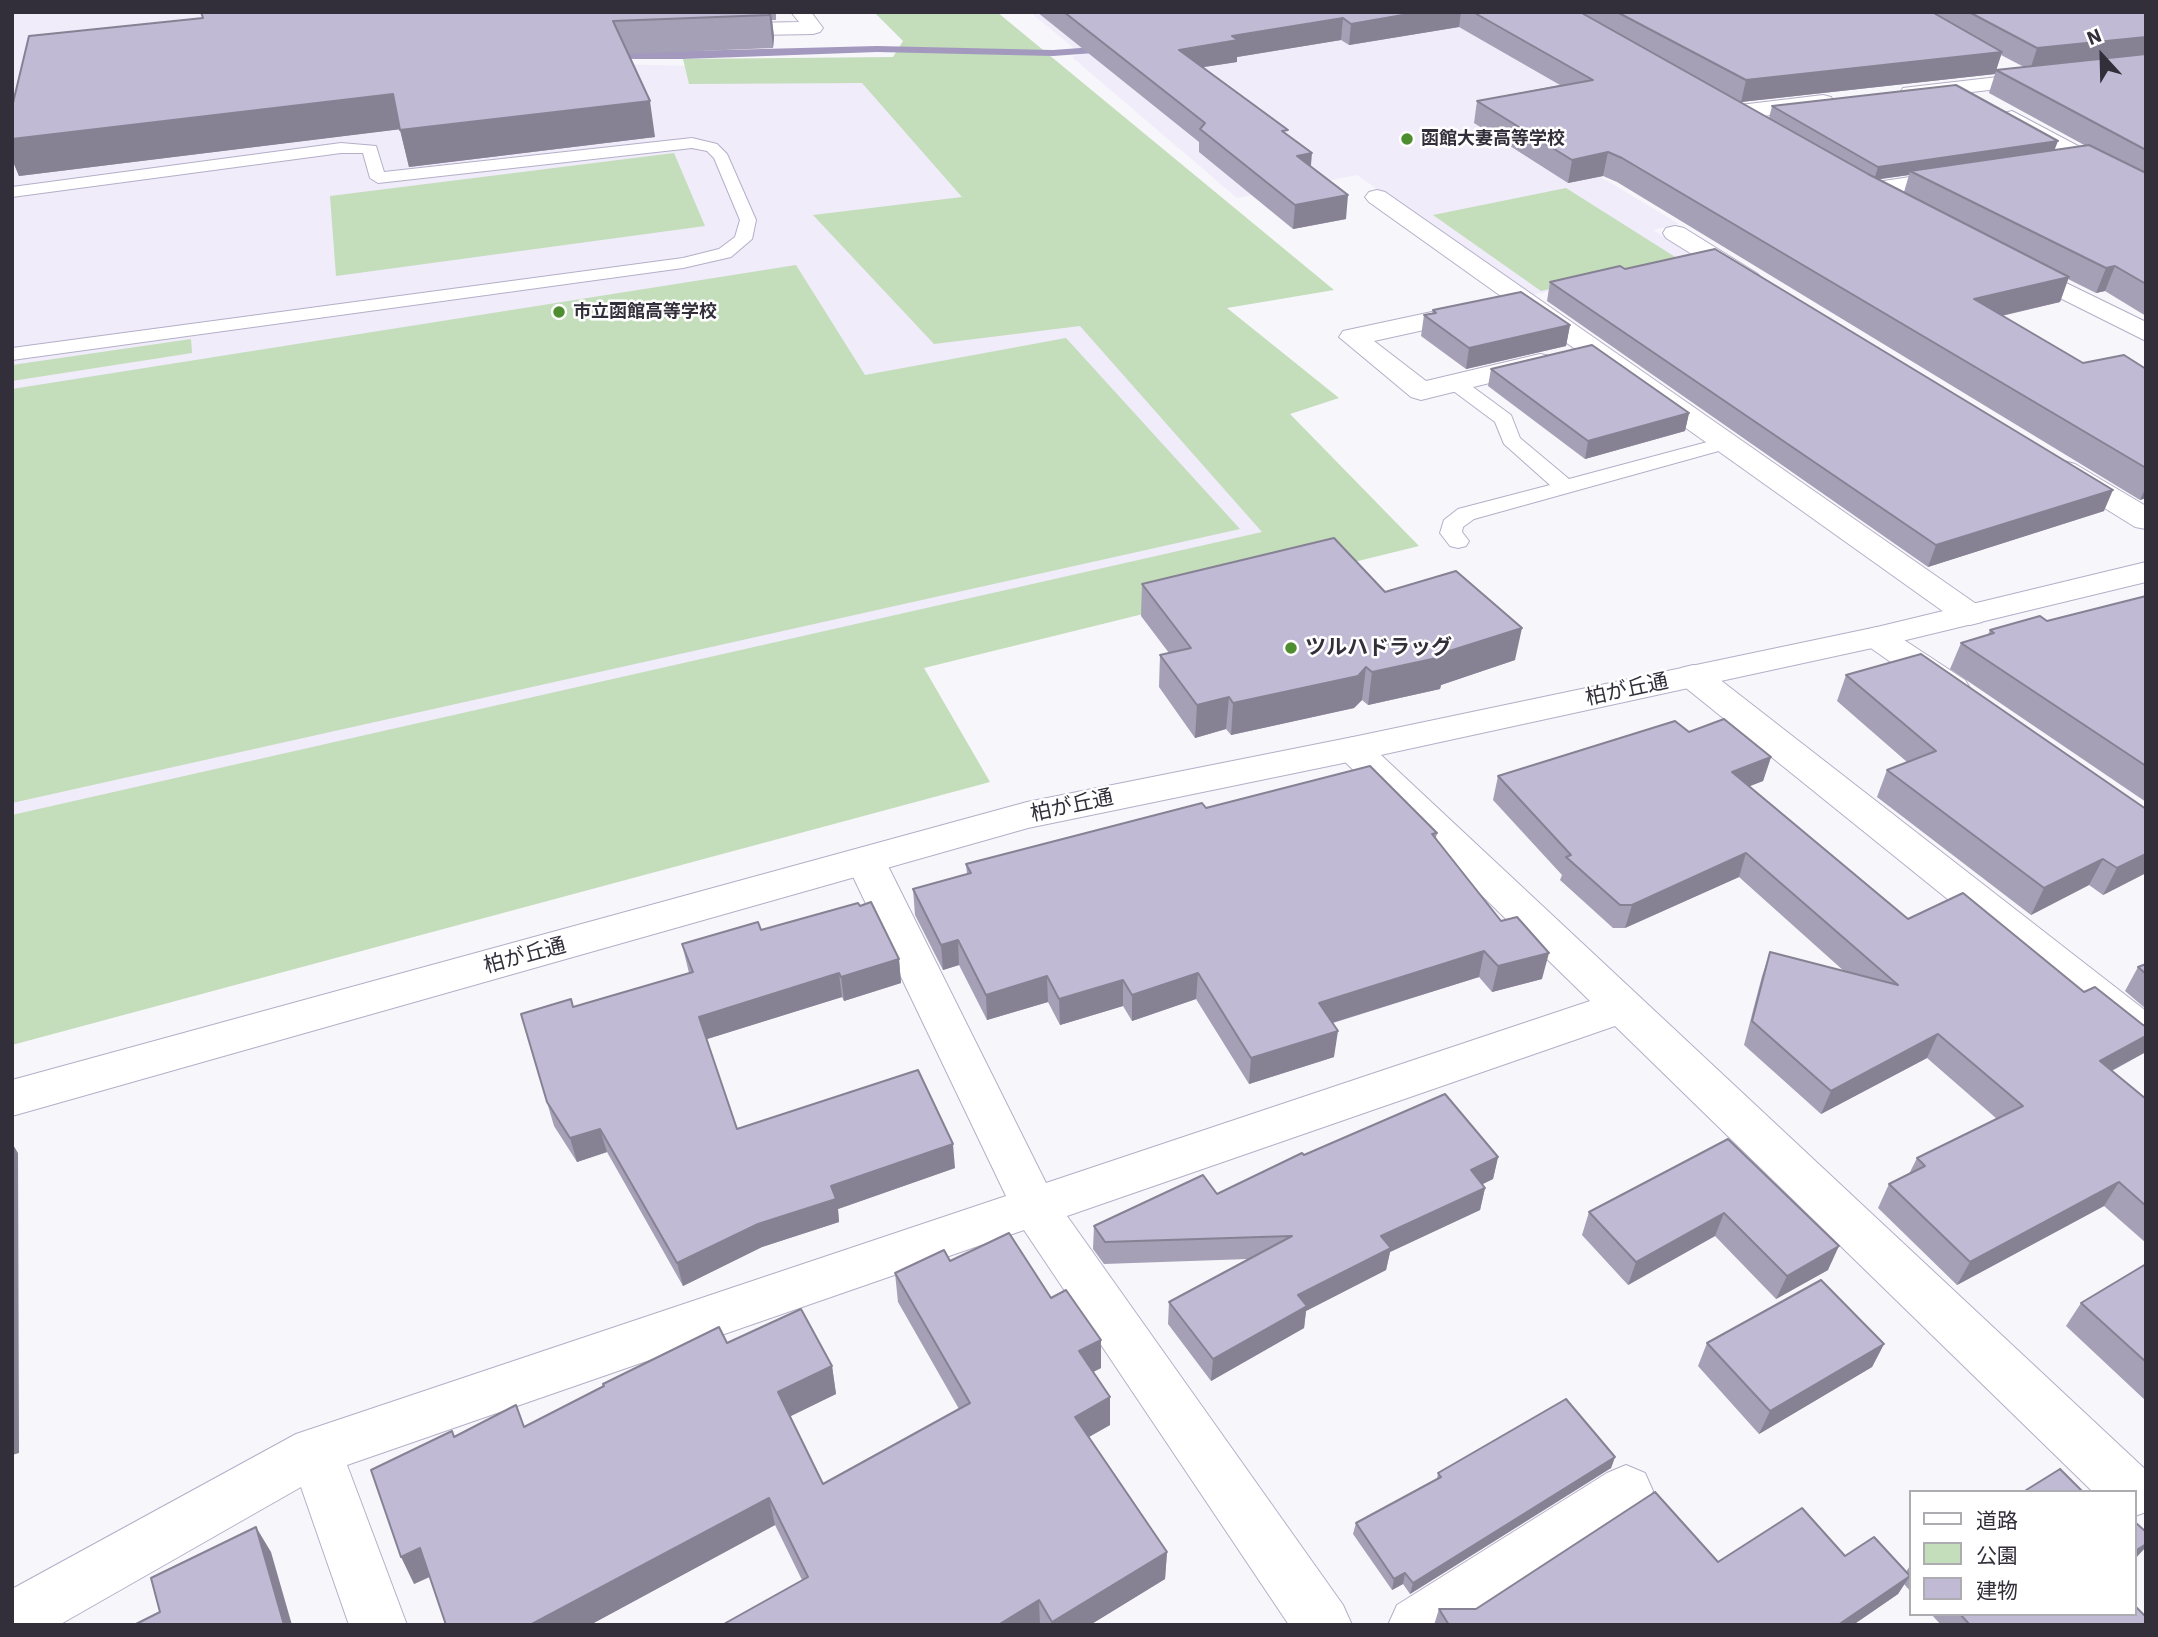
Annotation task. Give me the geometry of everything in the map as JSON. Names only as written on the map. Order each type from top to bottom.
[{"type":"street","points":[[633,12],[645,31],[813,28],[801,12]]},
{"type":"street","points":[[1992,61],[2026,80]]},
{"type":"street","points":[[1892,95],[2146,66]]},
{"type":"street","points":[[1691,88],[1773,133]]},
{"type":"street","points":[[1958,88],[2146,192]]},
{"type":"street","points":[[1737,112],[1839,100]]},
{"type":"street","points":[[2044,164],[2085,158]]},
{"type":"street","points":[[1870,190],[1977,174]]},
{"type":"street","points":[[1845,176],[1910,212]]},
{"type":"street","points":[[1377,197],[1970,615]]},
{"type":"street","points":[[1675,233],[1769,291]]},
{"type":"street","points":[[1997,256],[2146,333]]},
{"type":"street","points":[[1522,300],[1353,338],[1421,391],[1593,349]]},
{"type":"street","points":[[2040,455],[2146,520]]},
{"type":"street","name":"柏が丘通","points":[[12,1098],[1027,815],[1353,749],[1877,637],[2146,572]]},
{"type":"street","points":[[1877,637],[1978,707]]},
{"type":"street","points":[[1693,676],[2146,1035]]},
{"type":"street","points":[[1353,749],[2129,1490]]},
{"type":"street","points":[[866,862],[1035,1208],[1323,1625]]},
{"type":"street","points":[[12,1619],[315,1451],[1622,1007]]},
{"type":"street","points":[[315,1451],[379,1625]]},
{"type":"street","points":[[1417,1625],[1626,1491]]},
{"type":"lane","points":[[12,192],[341,148],[370,149],[378,178],[692,144],[712,148],[721,157],[748,220],[743,239],[725,253],[683,263],[12,354]]},
{"type":"lane","points":[[1455,383],[1504,419],[1511,440],[1566,486]]},
{"type":"lane","points":[[1458,541],[1451,533],[1452,526],[1466,514],[1726,443]]},
{"type":"shaded area","name":"市立函館高等学校","points":[[12,12],[227,12],[334,57],[889,71],[1323,553],[907,659],[12,1015]]},
{"type":"shaded area","name":"函館大妻高等学校","points":[[1030,12],[1541,12],[1720,112],[1566,156],[1679,224],[1653,230],[1694,256],[1529,296],[1357,175],[1237,198],[1072,57],[1081,54]]},
{"type":"green space","points":[[874,12],[997,12],[1334,290],[1227,308],[1339,398],[1290,414],[1419,546],[924,668],[990,782],[12,1045],[12,815],[1262,532],[1080,326],[934,344],[813,215],[962,197],[862,83],[689,84],[683,59],[893,57],[903,41]]},
{"type":"green space","points":[[674,153],[705,226],[336,276],[330,196]]},
{"type":"green space","points":[[1566,188],[1680,260],[1541,291],[1433,215]]},
{"type":"green space","points":[[796,265],[865,375],[1066,338],[1240,529],[12,803],[12,389]]},
{"type":"green space","points":[[191,339],[192,353],[12,381],[12,365]]},
{"type":"building","points":[[201,12],[769,12],[769,15],[613,21],[650,101],[400,130],[393,94],[12,139],[12,107],[29,36],[203,18]]},
{"type":"building","points":[[1064,12],[1420,12],[1351,24],[1343,18],[1232,36],[1238,40],[1179,50],[1288,130],[1282,131],[1312,153],[1297,156],[1348,195],[1295,205],[1200,129],[1205,123]]},
{"type":"building","points":[[1473,12],[1580,12],[1868,174],[2069,277],[1974,299],[2083,363],[2124,355],[2146,369],[2146,468],[1622,158],[1608,152],[1572,160],[1477,101],[1593,80]]},
{"type":"building","points":[[1617,12],[1932,12],[2002,52],[1746,80]]},
{"type":"building","points":[[1969,12],[2146,12],[2146,37],[2037,48]]},
{"type":"building","points":[[2146,54],[2146,150],[1996,70]]},
{"type":"building","points":[[1956,85],[2058,141],[1878,167],[1772,106]]},
{"type":"building","points":[[2089,145],[2146,173],[2146,284],[2115,266],[2106,268],[1910,171]]},
{"type":"building","points":[[1715,249],[2113,490],[1936,545],[1550,282]]},
{"type":"building","points":[[1521,292],[1570,325],[1469,348],[1424,315],[1436,313],[1433,310]]},
{"type":"building","points":[[1592,345],[1689,413],[1588,441],[1491,369]]},
{"type":"building","points":[[1334,538],[1385,592],[1456,571],[1522,628],[1443,653],[1446,656],[1372,672],[1366,667],[1358,676],[1233,703],[1229,697],[1197,705],[1160,655],[1191,648],[1142,584]]},
{"type":"building","points":[[2146,596],[2146,766],[1961,643],[1994,633],[1990,630],[2040,616],[2047,621]]},
{"type":"building","points":[[1921,654],[2146,809],[2146,854],[2117,868],[2103,859],[2044,888],[1887,770],[1936,751],[1846,675]]},
{"type":"building","points":[[1724,719],[1771,757],[1732,772],[1908,919],[1963,893],[2084,992],[2095,987],[2146,1026],[2146,1036],[2100,1061],[2146,1099],[2146,1206],[2119,1182],[1970,1262],[1889,1184],[1925,1166],[1917,1158],[2023,1106],[1938,1034],[1831,1091],[1752,1021],[1770,952],[1898,985],[1746,853],[1632,905],[1620,905],[1566,857],[1571,855],[1498,776],[1675,721],[1689,732]]},
{"type":"building","points":[[1370,766],[1437,833],[1432,834],[1501,921],[1517,917],[1549,953],[1498,966],[1484,951],[1319,1003],[1338,1031],[1251,1058],[1198,973],[1132,995],[1123,980],[1059,999],[1047,976],[986,995],[958,940],[941,945],[913,889],[971,873],[966,864],[1202,803],[1206,808]]},
{"type":"building","points":[[871,902],[899,959],[841,977],[839,973],[699,1017],[737,1129],[918,1070],[953,1144],[831,1186],[836,1199],[758,1224],[677,1263],[600,1129],[570,1138],[547,1102],[521,1014],[571,999],[573,1007],[693,972],[682,944],[758,922],[761,930],[858,903],[860,906]]},
{"type":"building","points":[[2146,964],[2146,974],[2138,967]]},
{"type":"building","points":[[1445,1094],[1498,1157],[1471,1170],[1485,1188],[1381,1236],[1391,1248],[1298,1295],[1307,1306],[1213,1359],[1169,1302],[1292,1236],[1105,1242],[1094,1226],[1203,1175],[1217,1194],[1302,1153],[1304,1155]]},
{"type":"building","points":[[1728,1139],[1839,1246],[1787,1276],[1724,1213],[1636,1262],[1589,1212]]},
{"type":"building","points":[[1009,1233],[1051,1298],[1066,1290],[1101,1340],[1079,1351],[1110,1397],[1075,1417],[1167,1552],[1052,1622],[1039,1600],[998,1625],[722,1625],[808,1577],[769,1498],[530,1625],[446,1625],[420,1548],[401,1557],[371,1470],[452,1431],[454,1437],[516,1405],[524,1427],[604,1386],[603,1384],[719,1327],[727,1343],[801,1309],[832,1366],[778,1392],[823,1484],[970,1403],[895,1273],[944,1250],[950,1261]]},
{"type":"building","points":[[2146,1264],[2146,1362],[2081,1303]]},
{"type":"building","points":[[1821,1280],[1884,1344],[1770,1411],[1707,1343]]},
{"type":"building","points":[[1566,1399],[1615,1457],[1413,1583],[1405,1573],[1394,1579],[1356,1523],[1441,1477],[1438,1473]]},
{"type":"building","points":[[2060,1469],[2081,1490],[2026,1490]]},
{"type":"building","points":[[1655,1492],[1718,1562],[1802,1508],[1845,1556],[1874,1537],[1910,1576],[1838,1625],[1449,1625],[1439,1609],[1476,1609]]},
{"type":"building","points":[[2137,1524],[2146,1532],[2146,1544],[2137,1550]]},
{"type":"building","points":[[256,1527],[284,1625],[134,1625],[160,1612],[151,1578]]},
{"type":"building","points":[[2137,1608],[2146,1617],[2146,1625],[1970,1625],[1962,1616],[2137,1616]]},
{"type":"waterway","points":[[610,56],[877,49],[1053,53],[1108,49]]},
{"type":"place","name":"函館大妻高等学校","points":[[1407,139]]},
{"type":"place","name":"市立函館高等学校","points":[[559,312]]},
{"type":"place","name":"ツルハドラッグ","points":[[1291,648]]}]
